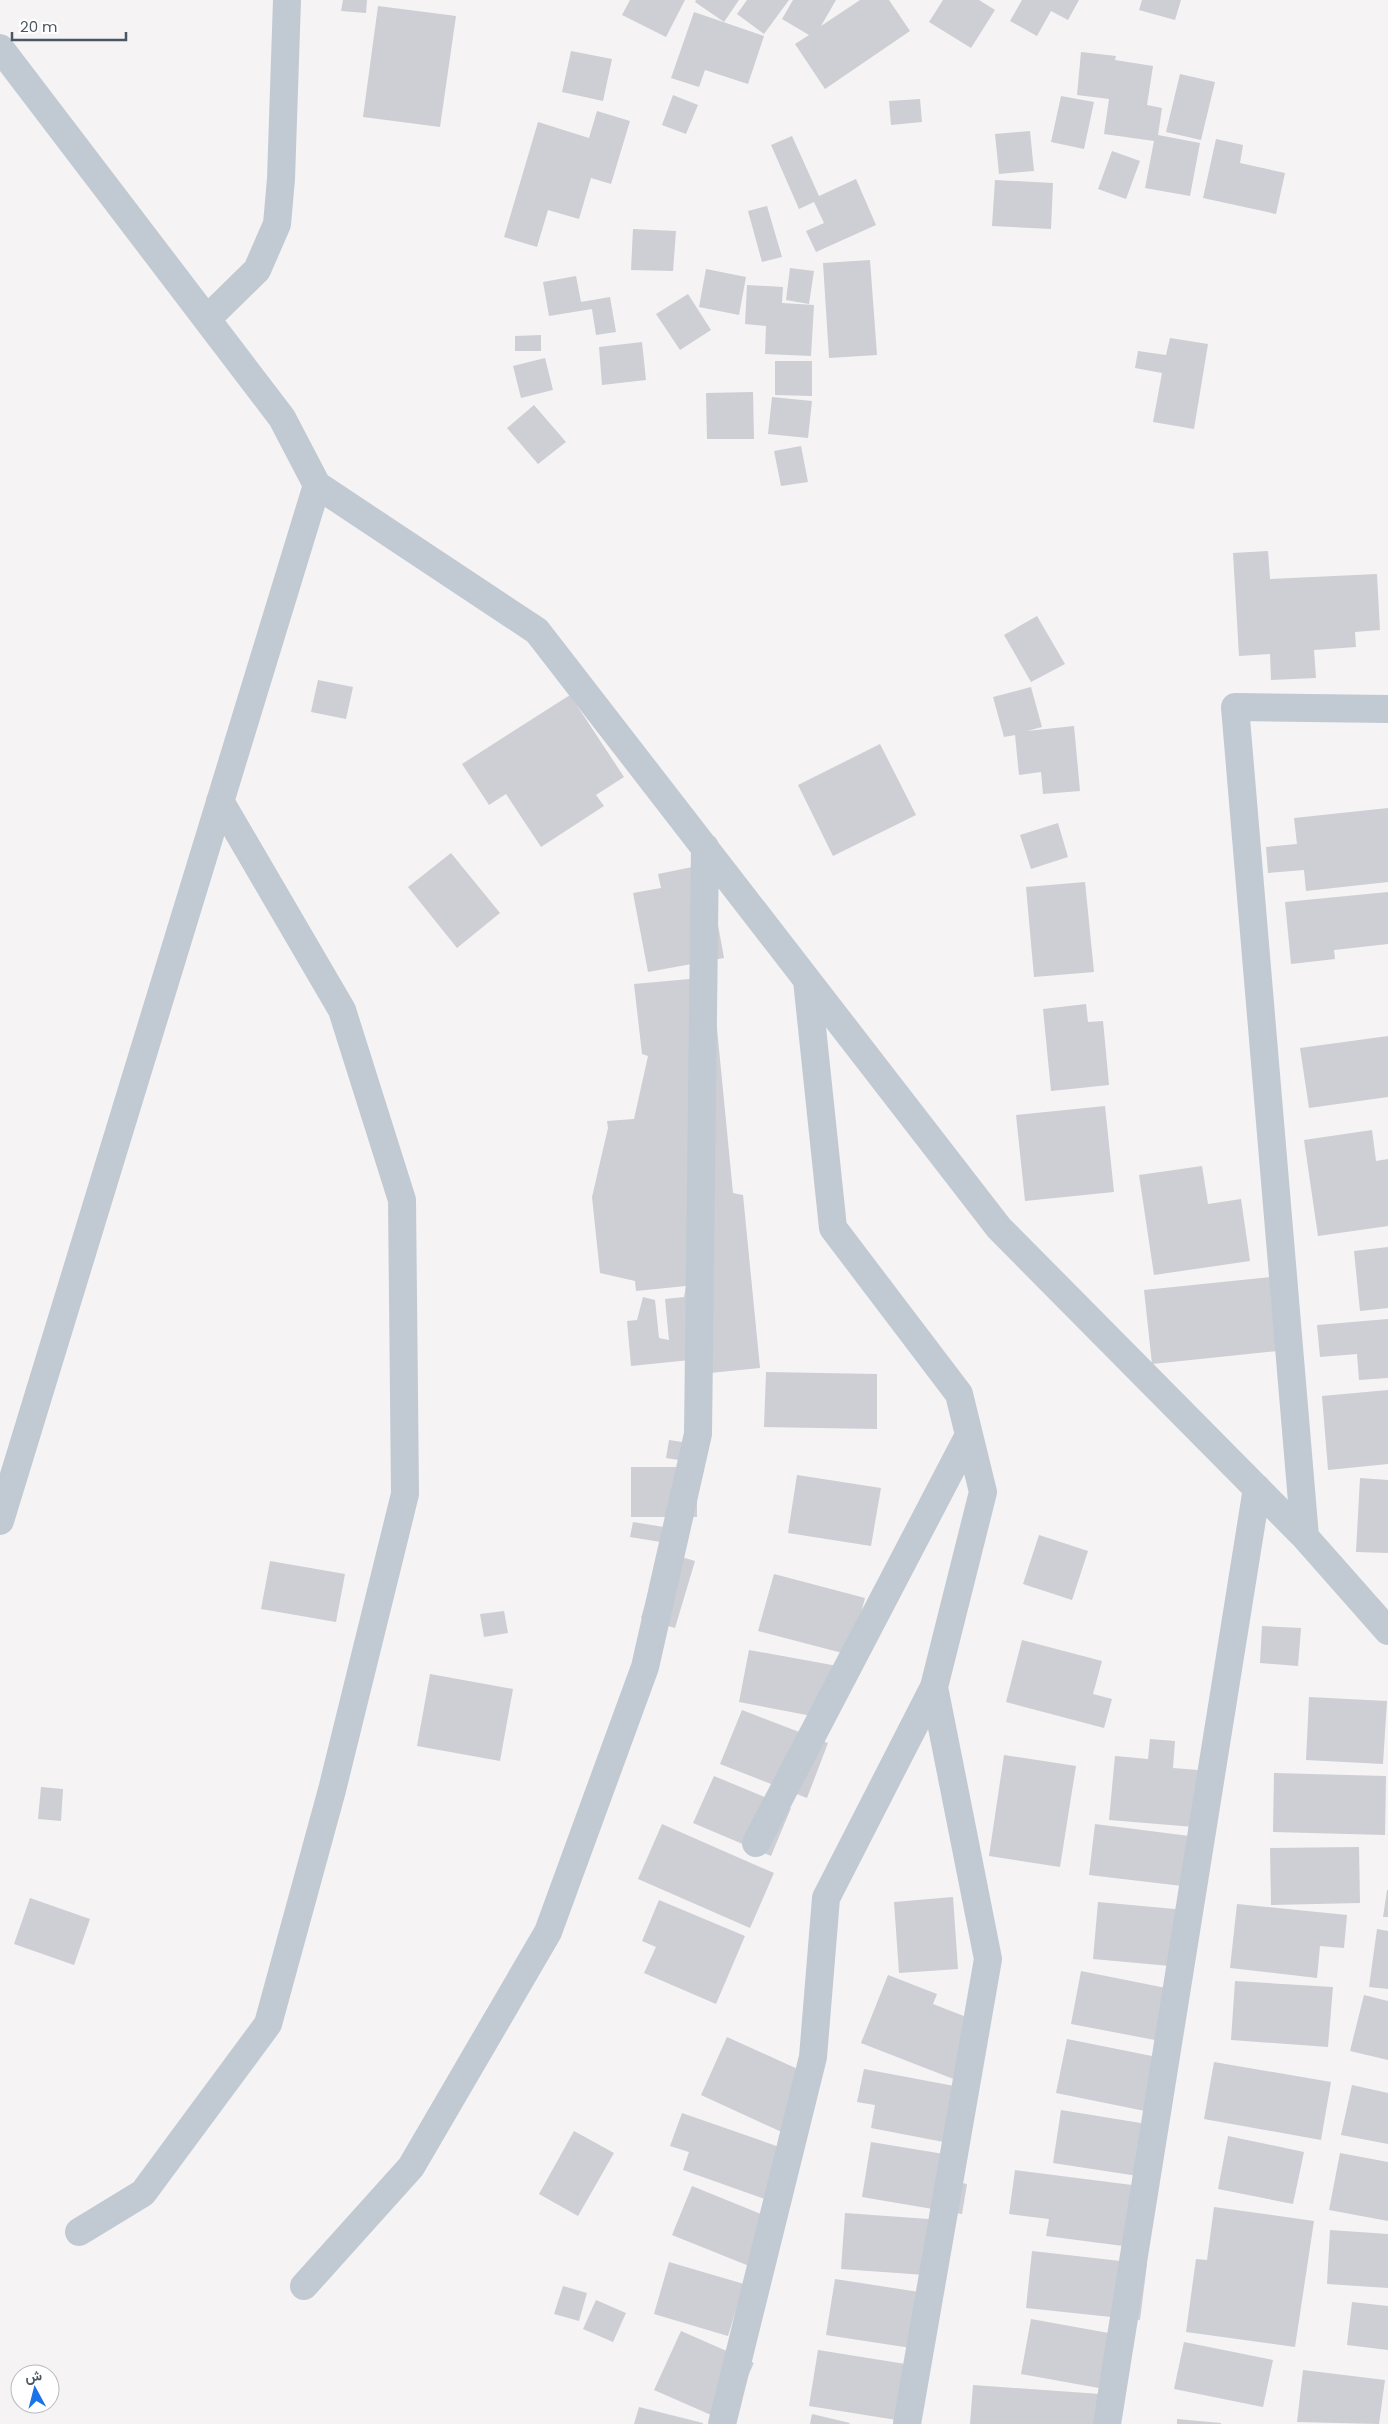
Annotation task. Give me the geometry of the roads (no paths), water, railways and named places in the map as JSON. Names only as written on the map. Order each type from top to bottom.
[{"type":"street","points":[[207,319],[257,270],[277,224],[281,179],[287,0]]},
{"type":"street","points":[[0,48],[282,418],[316,485],[537,631],[999,1228],[1305,1537],[1388,1631]]},
{"type":"street","points":[[0,1521],[316,485]]},
{"type":"street","points":[[1305,1537],[1235,706],[1388,709]]},
{"type":"street","points":[[79,2232],[143,2192],[268,2024],[332,1790],[405,1494],[402,1200],[342,1010],[220,800]]},
{"type":"street","points":[[304,2286],[411,2167],[548,1932],[645,1667],[698,1434],[705,848]]},
{"type":"street","points":[[722,2424],[813,2057],[826,1898],[934,1687],[983,1492],[959,1394],[833,1228],[807,980]]},
{"type":"street","points":[[756,1842],[969,1435]]},
{"type":"street","points":[[1107,2424],[1257,1488]]},
{"type":"street","points":[[907,2424],[988,1959],[934,1687]]}]
